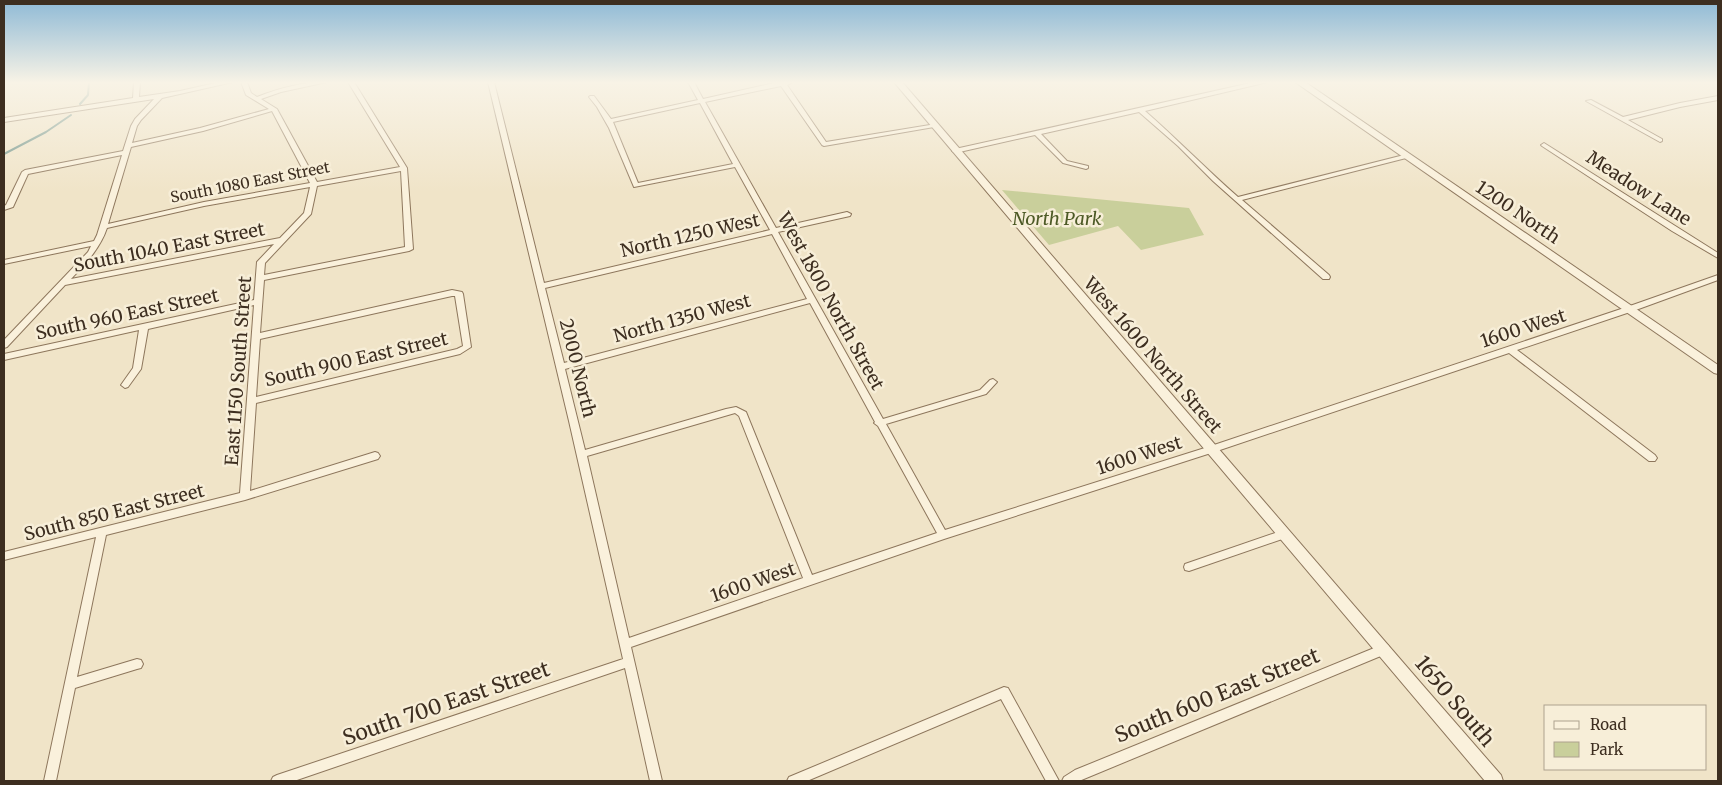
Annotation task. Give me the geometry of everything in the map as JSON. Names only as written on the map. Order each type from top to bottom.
[{"type":"street","points":[[4,345],[91,254],[103,227],[134,126],[138,119]]},
{"type":"street","points":[[4,208],[9,207],[25,172],[201,130],[241,119]]},
{"type":"street","points":[[279,119],[314,183]]},
{"type":"street","points":[[260,278],[409,248],[404,168],[374,119]]},
{"type":"street","name":"2000 North","points":[[500,119],[582,454],[656,781]]},
{"type":"street","points":[[620,119],[609,121],[636,186],[737,165]]},
{"type":"street","name":"West 1800 North Street","points":[[710,119],[943,535]]},
{"type":"street","points":[[807,119],[824,144],[934,125]]},
{"type":"street","name":"West 1600 North Street","points":[[929,119],[1211,450],[1384,649]]},
{"type":"street","points":[[955,151],[1101,119]]},
{"type":"street","points":[[1149,119],[1326,277]]},
{"type":"street","name":"1200 North","points":[[1353,119],[1718,370]]},
{"type":"street","points":[[1623,120],[1628,119]]},
{"type":"street","points":[[1623,120],[1660,140]]},
{"type":"street","points":[[1036,133],[1066,162],[1086,167]]},
{"type":"street","name":"Meadow Lane","points":[[1544,145],[1606,183],[1651,216],[1718,256]]},
{"type":"street","points":[[1237,199],[1408,156]]},
{"type":"street","name":"South 1080 East Street","points":[[103,227],[204,204],[404,168]]},
{"type":"street","name":"East 1150 South Street","points":[[245,496],[261,262],[307,214],[314,183]]},
{"type":"street","name":"North 1250 West","points":[[541,286],[847,214]]},
{"type":"street","name":"South 1040 East Street","points":[[62,283],[282,240]]},
{"type":"street","points":[[4,262],[96,243]]},
{"type":"street","name":"1600 West","points":[[625,644],[943,535],[1211,450],[1630,309],[1718,277]]},
{"type":"street","name":"South 900 East Street","points":[[252,401],[460,351],[467,347],[459,294],[452,293],[256,337]]},
{"type":"street","name":"North 1350 West","points":[[560,367],[812,300]]},
{"type":"street","name":"South 960 East Street","points":[[4,357],[258,302]]},
{"type":"street","points":[[125,385],[137,369],[144,327]]},
{"type":"street","points":[[4,336],[14,334]]},
{"type":"street","points":[[1510,349],[1652,458]]},
{"type":"street","points":[[880,423],[983,392],[993,382]]},
{"type":"street","points":[[582,454],[736,410],[743,414],[809,580]]},
{"type":"street","name":"South 850 East Street","points":[[4,556],[245,496],[375,456]]},
{"type":"street","points":[[50,781],[102,531]]},
{"type":"street","points":[[1189,567],[1284,534]]},
{"type":"street","name":"South 600 East Street","points":[[1068,781],[1079,774],[1384,649]]},
{"type":"street","name":"1650 South","points":[[1384,649],[1495,781]]},
{"type":"street","name":"South 700 East Street","points":[[277,781],[628,662]]},
{"type":"street","points":[[71,684],[137,664]]},
{"type":"street","points":[[793,781],[1004,692],[1053,781]]},
{"type":"green space","name":"North Park","points":[[1002,190],[1189,208],[1204,235],[1141,250],[1118,226],[1049,245]]},
{"type":"waterway","points":[[4,154],[46,132],[66,119]]}]
